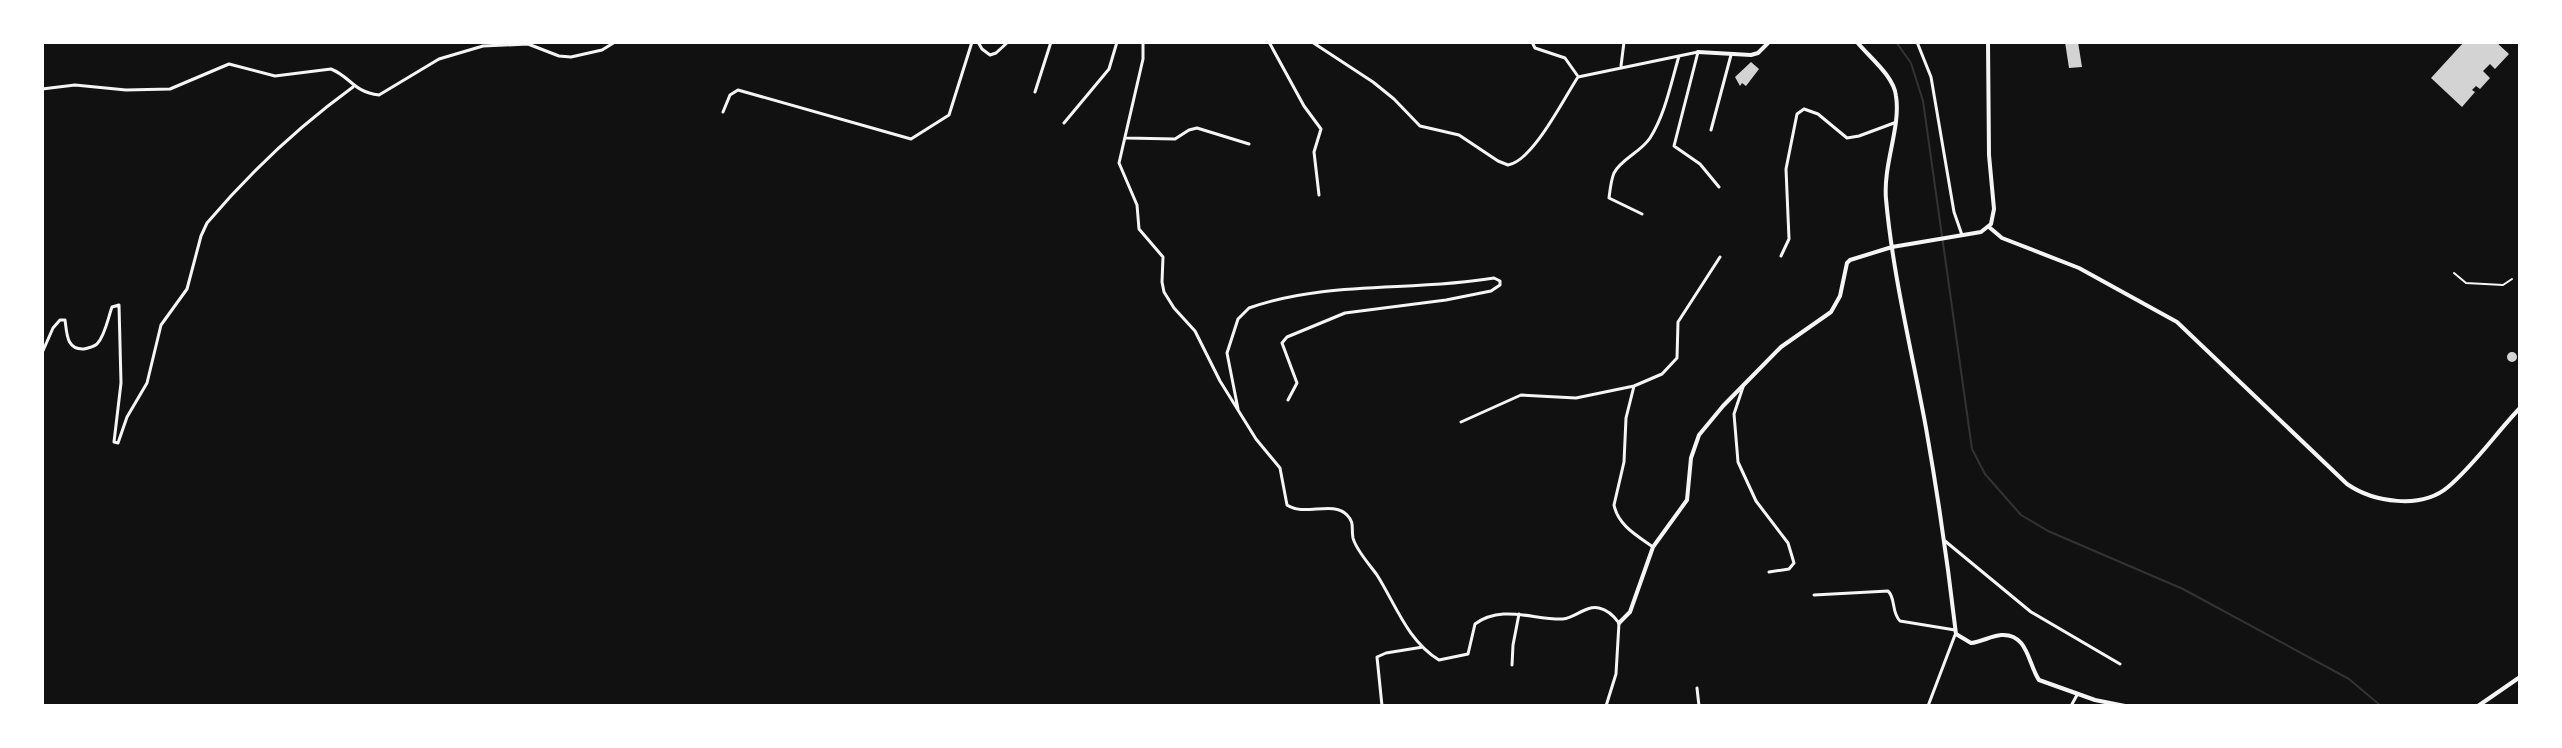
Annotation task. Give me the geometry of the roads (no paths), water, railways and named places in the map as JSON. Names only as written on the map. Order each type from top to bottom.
[{"type":"street","points":[[42,89],[75,85],[126,90],[173,89],[229,64],[275,76],[331,69],[353,87],[379,95],[439,59],[497,44],[528,44],[559,56],[571,57],[602,50],[615,42]]},
{"type":"street","points":[[723,112],[730,95],[738,90],[911,139],[950,114],[972,42]]},
{"type":"street","points":[[978,42],[984,52],[992,55],[1008,42]]},
{"type":"street","points":[[1035,92],[1051,42]]},
{"type":"street","points":[[1064,123],[1107,73],[1117,42]]},
{"type":"street","points":[[1143,42],[1143,59],[1119,157],[1120,169],[1135,199],[1139,229],[1163,257],[1164,292],[1195,331],[1220,381],[1261,446],[1280,468],[1289,506],[1301,510],[1341,511],[1347,515],[1353,524],[1355,541],[1408,631],[1441,660],[1465,656],[1471,651],[1472,630],[1477,622],[1497,615],[1564,619],[1595,607],[1611,613],[1619,623]]},
{"type":"street","points":[[1269,42],[1304,106],[1321,129],[1314,152],[1319,195]]},
{"type":"street","points":[[1312,42],[1373,82],[1417,124],[1465,138],[1508,165],[1517,162],[1543,132],[1578,77],[1698,52],[1755,54],[1769,42]]},
{"type":"street","points":[[1532,42],[1535,48],[1565,58],[1578,77]]},
{"type":"street","points":[[1621,68],[1624,42]]},
{"type":"street","points":[[1857,42],[1894,87],[1897,97],[1886,170],[1886,196],[1892,247],[1927,430],[1956,632],[1928,706]]},
{"type":"street","points":[[1917,42],[1931,77],[1954,212],[1962,235]]},
{"type":"street","points":[[1607,705],[1616,674],[1619,623],[1630,612],[1653,547],[1687,500],[1691,458],[1699,435],[1708,422],[1781,347],[1831,312],[1840,296],[1845,268],[1850,260],[1892,247],[1981,232],[1989,227],[1994,218],[1994,209],[1989,155],[1988,42]]},
{"type":"street","points":[[1698,52],[1674,146],[1700,164],[1719,187]]},
{"type":"street","points":[[1642,214],[1609,198],[1614,174],[1642,149],[1651,136],[1665,104],[1679,55]]},
{"type":"street","points":[[1711,130],[1731,55]]},
{"type":"street","points":[[42,353],[60,320],[65,320],[66,337],[74,347],[81,349],[95,345],[112,307],[119,305],[121,383],[114,442],[118,443],[127,417],[147,383],[161,325],[187,289],[207,223],[295,131],[353,87]]},
{"type":"street","points":[[1781,256],[1789,239],[1786,169],[1797,114],[1804,109],[1818,114],[1847,138],[1894,123]]},
{"type":"street","points":[[1126,138],[1175,139],[1197,128],[1249,144]]},
{"type":"street","points":[[1989,227],[2002,238],[2079,268],[2177,322],[2347,484],[2371,497],[2406,501],[2442,492],[2520,408]]},
{"type":"street","points":[[1461,422],[1521,395],[1576,398],[1634,386],[1662,374],[1677,358],[1678,322],[1720,257]]},
{"type":"street","points":[[2454,273],[2466,283],[2503,285],[2512,279]]},
{"type":"street","points":[[1238,409],[1226,358],[1238,319],[1249,308],[1349,288],[1430,283],[1457,285],[1494,278],[1500,281],[1500,285],[1491,291],[1340,314],[1287,337],[1282,343],[1297,383],[1288,400]]},
{"type":"street","points":[[1634,386],[1626,418],[1624,462],[1614,505],[1620,521],[1653,547]]},
{"type":"street","points":[[1743,387],[1734,414],[1738,462],[1756,501],[1788,543],[1794,563],[1789,569],[1769,572]]},
{"type":"street","points":[[1942,538],[2031,612],[2120,664]]},
{"type":"street","points":[[1814,595],[1888,591],[1900,621],[1956,632],[1971,643],[2003,635],[2016,637],[2039,680],[2078,693],[2094,703],[2125,706]]},
{"type":"street","points":[[1512,665],[1519,614]]},
{"type":"street","points":[[1382,706],[1377,657],[1423,647]]},
{"type":"street","points":[[2478,706],[2520,677]]},
{"type":"street","points":[[1697,688],[1699,706]]},
{"type":"street","points":[[2071,706],[2078,693]]},
{"type":"waterway","points":[[1896,42],[1911,63],[1923,101],[1972,449],[1985,474],[2021,515],[2048,531],[2183,589],[2349,679],[2381,706]]}]
